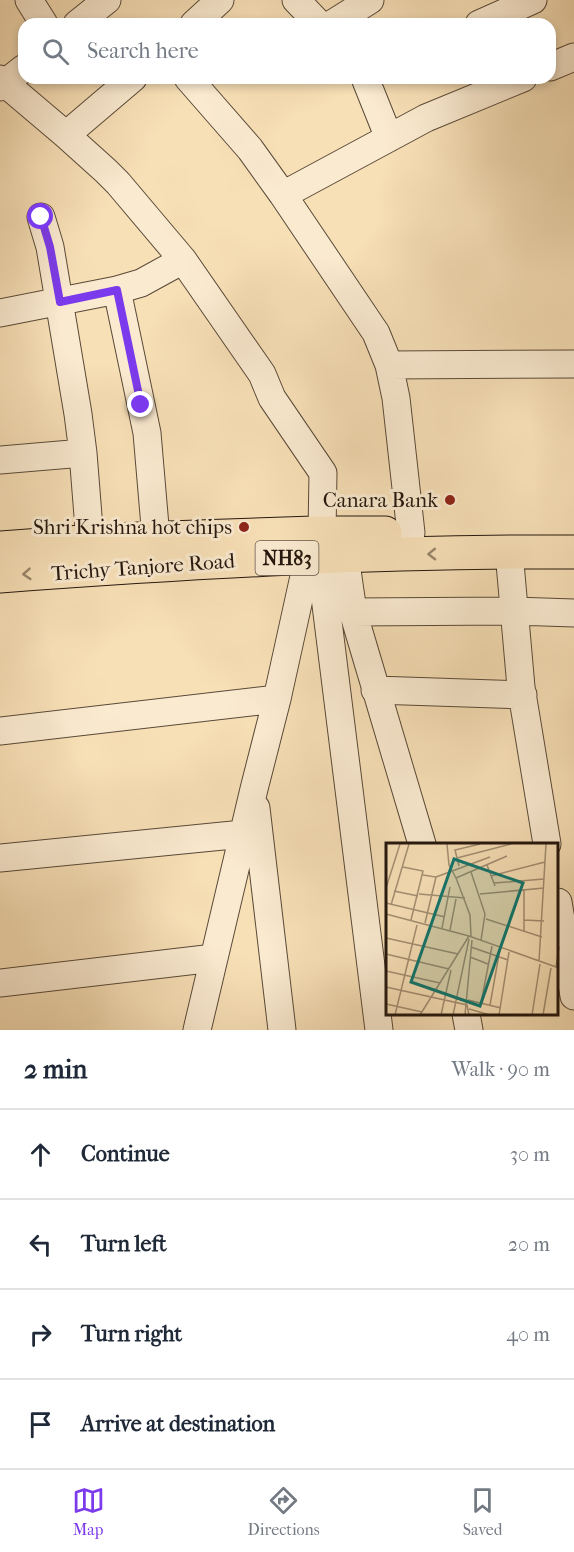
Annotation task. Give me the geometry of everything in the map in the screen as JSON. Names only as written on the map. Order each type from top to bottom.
[{"type":"highway","name":"Trichy Tanjore Road","points":[[0,576],[111,568],[322,547],[411,532],[574,531]]},
{"type":"highway","name":"Trichy Tanjore Road","points":[[0,548],[156,538],[322,547],[574,552]]},
{"type":"street","points":[[29,0],[40,18]]},
{"type":"street","points":[[85,18],[107,0]]},
{"type":"street","points":[[200,18],[220,0]]},
{"type":"street","points":[[296,0],[313,18]]},
{"type":"street","points":[[342,18],[370,0]]},
{"type":"street","points":[[492,18],[533,0]]},
{"type":"street","points":[[556,64],[574,57]]},
{"type":"street","points":[[7,79],[118,183],[183,260],[262,374],[272,398],[323,473],[322,547],[380,1030]]},
{"type":"street","points":[[66,135],[126,84]]},
{"type":"street","points":[[193,84],[250,149],[376,333],[390,364],[396,398],[411,532]]},
{"type":"street","points":[[367,84],[388,138]]},
{"type":"street","points":[[283,195],[426,118],[508,84]]},
{"type":"street","points":[[41,217],[50,247],[60,302],[83,453],[90,542]]},
{"type":"street","points":[[0,313],[117,290],[141,283],[183,260]]},
{"type":"street","points":[[117,290],[147,433],[156,538]]},
{"type":"street","points":[[390,364],[574,364]]},
{"type":"street","points":[[0,460],[83,453]]},
{"type":"street","points":[[322,547],[353,612],[422,843]]},
{"type":"street","points":[[198,1030],[277,699],[322,547]]},
{"type":"street","points":[[509,552],[523,695],[547,843]]},
{"type":"street","points":[[353,612],[574,613]]},
{"type":"street","points":[[375,690],[523,695]]},
{"type":"street","points":[[0,731],[277,699]]},
{"type":"street","points":[[254,789],[282,1030]]},
{"type":"street","points":[[0,858],[243,834]]},
{"type":"street","points":[[559,908],[574,996]]},
{"type":"street","points":[[0,983],[214,958]]},
{"type":"street","points":[[559,1007],[574,1006]]},
{"type":"street","points":[[466,1015],[469,1030]]},
{"type":"place","name":"Canara Bank","points":[[450,500]]},
{"type":"place","name":"Shri Krishna hot chips","points":[[244,527]]},
{"type":"route","points":[[41,217],[50,247],[60,302],[117,290],[141,405]]}]
